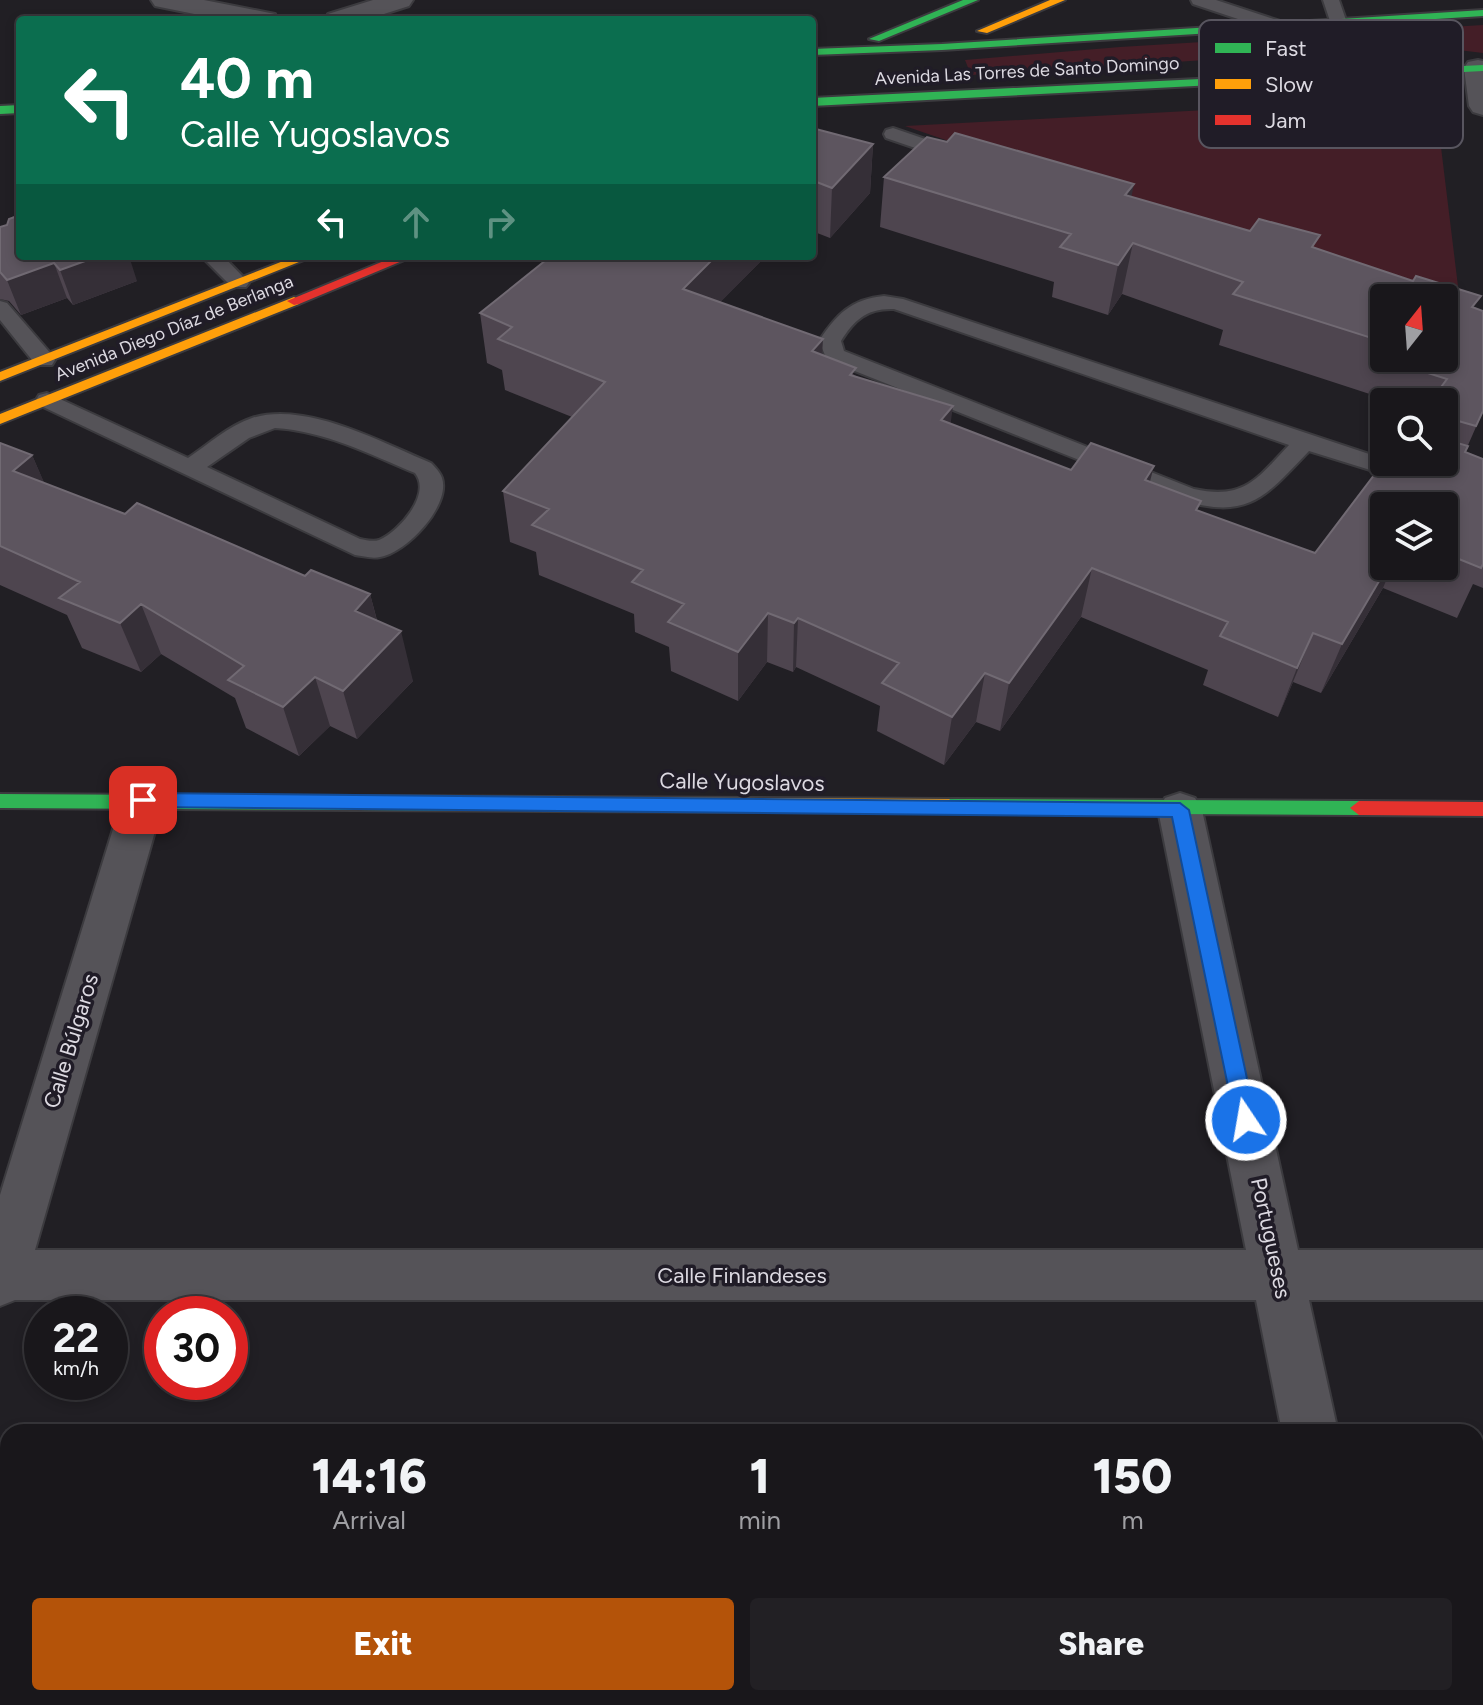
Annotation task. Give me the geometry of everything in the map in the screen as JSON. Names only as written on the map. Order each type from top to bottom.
[{"type":"street","points":[[164,0],[245,16]]},
{"type":"street","points":[[816,62],[973,0]]},
{"type":"street","points":[[884,69],[1060,0]]},
{"type":"street","points":[[352,16],[385,7]]},
{"type":"street","name":"Avenida Las Torres de Santo Domingo","points":[[1382,20],[1483,13]]},
{"type":"street","name":"Avenida Las Torres de Santo Domingo","points":[[816,52],[1199,31]]},
{"type":"street","points":[[1480,68],[1483,106]]},
{"type":"street","points":[[816,94],[855,79]]},
{"type":"street","name":"Avenida Las Torres de Santo Domingo","points":[[816,102],[1199,82]]},
{"type":"street","name":"Avenida Diego Díaz de Berlanga","points":[[0,377],[298,260]]},
{"type":"street","name":"Avenida Diego Díaz de Berlanga","points":[[0,419],[398,260]]},
{"type":"street","name":"Calle Búlgaros","points":[[1,1277],[143,800]]},
{"type":"street","name":"Calle Yugoslavos","points":[[0,801],[1180,810],[1483,809]]},
{"type":"street","name":"Portugueses","points":[[1180,810],[1308,1424]]},
{"type":"street","name":"Calle Finlandeses","points":[[1,1277],[1483,1275]]},
{"type":"lane","points":[[1199,0],[1259,20]]},
{"type":"lane","points":[[1331,0],[1337,20]]},
{"type":"lane","points":[[893,134],[982,165]]},
{"type":"lane","points":[[215,260],[239,283]]},
{"type":"lane","points":[[1305,442],[1256,489],[1234,500],[1201,498],[858,366],[835,355],[830,341],[838,327],[862,304],[872,301],[896,303],[1305,442],[1483,497]]},
{"type":"lane","points":[[0,307],[44,360]]},
{"type":"lane","points":[[47,400],[355,547],[370,550],[383,548],[400,537],[429,502],[435,489],[430,473],[423,468],[323,427],[284,421],[259,423],[190,468]]},
{"type":"shaded area","points":[[1483,25],[1483,53],[1463,51],[1463,26]]},
{"type":"shaded area","points":[[1199,42],[1199,60],[971,75],[965,60]]},
{"type":"shaded area","points":[[1199,110],[1199,148],[1441,148],[1458,284],[1370,284],[1370,287],[905,126]]},
{"type":"shaded area","points":[[1458,286],[1462,319],[1458,314]]},
{"type":"building","points":[[816,129],[873,144],[832,188],[816,182]]},
{"type":"building","points":[[955,133],[1134,184],[1125,195],[1250,231],[1259,219],[1320,235],[1312,247],[1413,281],[1416,276],[1442,284],[1370,284],[1370,338],[1233,294],[1243,282],[1133,243],[1118,265],[1060,247],[1071,234],[884,177],[927,137],[947,142]]},
{"type":"building","points":[[16,216],[16,260],[88,260],[60,270],[54,263],[7,280],[0,272],[0,227],[7,225],[9,219]]},
{"type":"building","points":[[546,260],[712,260],[683,289],[823,339],[812,351],[856,368],[850,375],[953,406],[941,420],[1071,470],[1091,443],[1154,466],[1145,480],[1201,501],[1196,510],[1315,553],[1373,476],[1458,476],[1458,443],[1468,446],[1465,452],[1483,459],[1483,564],[1481,568],[1458,559],[1458,492],[1370,492],[1370,580],[1380,580],[1342,644],[1313,633],[1297,668],[1220,636],[1228,622],[1092,568],[1009,683],[985,673],[952,717],[882,683],[899,663],[798,618],[794,623],[768,613],[738,652],[668,622],[684,604],[632,582],[643,570],[532,525],[549,509],[503,491],[605,382],[498,339],[512,327],[480,313]]},
{"type":"building","points":[[1458,289],[1481,296],[1472,307],[1483,311],[1483,411],[1476,426],[1458,421],[1458,388],[1440,388],[1447,379],[1425,372],[1458,372]]},
{"type":"building","points":[[0,443],[32,455],[13,471],[125,514],[137,503],[305,576],[311,570],[370,594],[355,611],[401,631],[343,691],[315,677],[283,707],[228,680],[244,666],[141,604],[120,623],[59,598],[80,582],[0,546]]},
{"type":"traffic: fast","points":[[875,39],[973,0]]},
{"type":"traffic: fast","points":[[1372,20],[1483,13]]},
{"type":"traffic: fast","points":[[816,52],[1199,31]]},
{"type":"traffic: fast","points":[[1463,69],[1483,68]]},
{"type":"traffic: fast","points":[[816,102],[1199,82]]},
{"type":"traffic: fast","points":[[0,110],[16,109]]},
{"type":"traffic: fast","points":[[0,801],[548,804]]},
{"type":"traffic: fast","points":[[949,806],[1359,808]]},
{"type":"traffic: slow","points":[[983,31],[1060,0]]},
{"type":"traffic: slow","points":[[0,377],[298,260]]},
{"type":"traffic: slow","points":[[0,419],[294,301]]},
{"type":"traffic: slow","points":[[548,804],[949,806]]},
{"type":"traffic: jam","points":[[294,301],[398,260]]},
{"type":"traffic: jam","points":[[1359,808],[1483,809]]},
{"type":"route","points":[[143,800],[1180,810],[1246,1120]]}]
